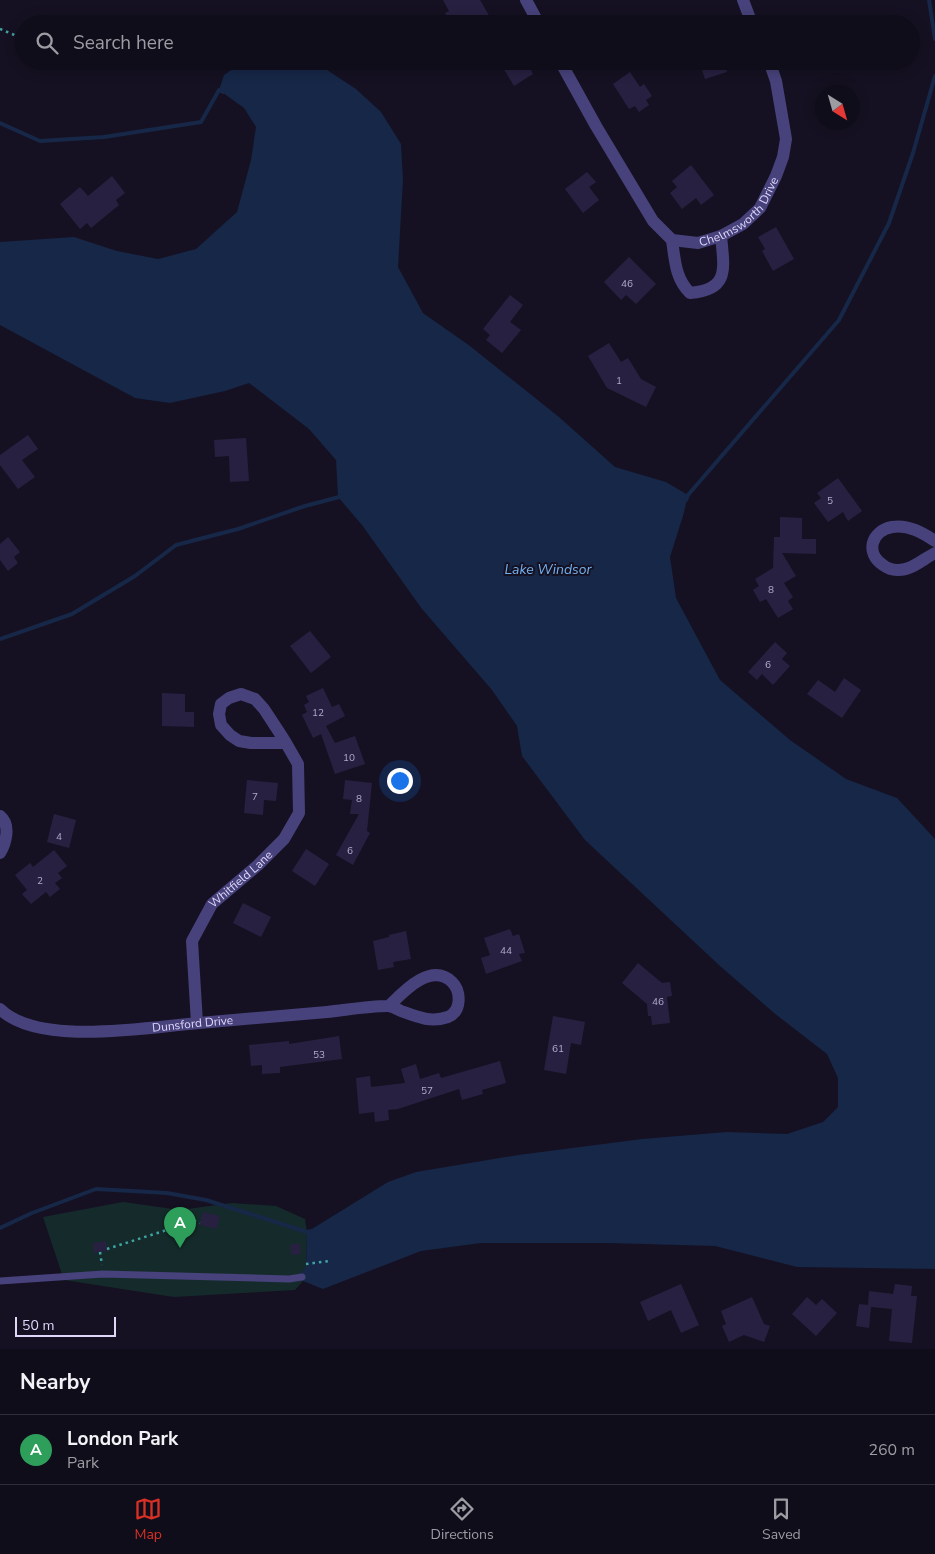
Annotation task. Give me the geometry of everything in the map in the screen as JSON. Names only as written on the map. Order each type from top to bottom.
[{"type":"street","points":[[526,0],[534,15]]},
{"type":"street","points":[[743,0],[749,15]]},
{"type":"street","points":[[565,70],[653,221],[672,240],[678,276],[683,286],[690,293],[702,292],[714,287],[721,280],[724,270],[720,236]]},
{"type":"street","name":"Chelmsworth Drive","points":[[672,240],[698,243],[720,236],[743,224],[760,208],[776,176],[783,157],[786,139],[776,81],[772,70]]},
{"type":"street","points":[[935,541],[922,533],[906,527],[892,527],[881,532],[874,539],[872,551],[877,561],[886,568],[896,571],[908,569],[935,552]]},
{"type":"street","name":"Whitfield Lane","points":[[197,1023],[192,941],[212,904],[258,865],[284,839],[299,813],[298,764],[286,743],[264,709],[255,699],[240,694],[229,698],[222,704],[219,714],[221,725],[239,741],[286,743]]},
{"type":"street","points":[[0,816],[4,819],[7,830],[0,853]]},
{"type":"street","name":"Dunsford Drive","points":[[0,1009],[21,1023],[64,1031],[119,1032],[389,1006],[422,1019],[437,1020],[451,1016],[458,1007],[460,996],[457,987],[449,980],[441,976],[430,975],[415,982],[389,1006]]},
{"type":"lane","points":[[0,1281],[103,1274],[289,1279],[302,1277]]},
{"type":"path","points":[[0,29],[15,35]]},
{"type":"path","points":[[107,1249],[195,1221],[200,1223]]},
{"type":"path","points":[[306,1264],[329,1261]]},
{"type":"green space","points":[[123,1202],[180,1210],[232,1203],[276,1206],[305,1219],[307,1232],[306,1268],[301,1272],[303,1281],[295,1290],[174,1297],[64,1280],[43,1217]]},
{"type":"water","name":"Lake Windsor","points":[[231,70],[327,70],[356,89],[381,112],[401,144],[403,180],[398,267],[423,313],[470,346],[559,417],[615,467],[666,482],[688,495],[670,557],[676,598],[720,680],[790,740],[846,779],[897,798],[935,839],[935,1269],[797,1267],[715,1246],[609,1243],[481,1243],[421,1251],[323,1289],[303,1281],[301,1272],[306,1267],[307,1232],[388,1182],[416,1172],[518,1155],[642,1139],[727,1132],[787,1134],[823,1122],[838,1107],[838,1078],[827,1054],[774,1013],[720,966],[585,840],[522,756],[517,726],[492,690],[422,609],[362,525],[338,497],[336,460],[309,429],[249,383],[225,391],[170,403],[135,398],[0,325],[0,242],[74,237],[117,251],[158,259],[196,249],[237,212],[251,160],[256,127],[244,108],[219,90],[224,75]]},
{"type":"building","points":[[443,0],[480,0],[489,15],[446,15],[445,13],[449,11]]},
{"type":"building","points":[[504,70],[531,70],[533,74],[514,86]]},
{"type":"building","points":[[702,70],[726,70],[727,72],[705,79]]},
{"type":"building","points":[[630,72],[640,87],[644,84],[652,96],[646,100],[649,105],[639,112],[635,106],[629,109],[613,84]]},
{"type":"building","points":[[691,165],[714,195],[701,205],[696,198],[682,209],[670,193],[677,187],[672,181]]},
{"type":"building","points":[[587,172],[596,182],[589,187],[599,200],[583,213],[565,189]]},
{"type":"building","points":[[112,176],[125,193],[116,200],[119,205],[91,228],[87,223],[80,229],[60,204],[80,187],[88,196]]},
{"type":"building","points":[[776,227],[794,259],[773,271],[762,251],[765,249],[758,237]]},
{"type":"building","points":[[629,257],[656,284],[636,304],[626,295],[621,300],[604,282]]},
{"type":"building","points":[[510,295],[523,305],[510,322],[521,330],[502,353],[486,340],[490,335],[483,329]]},
{"type":"building","points":[[609,343],[621,362],[628,358],[641,379],[656,387],[646,407],[607,388],[588,356]]},
{"type":"building","points":[[28,435],[38,449],[22,460],[35,477],[18,489],[0,465],[0,455]]},
{"type":"building","points":[[246,438],[249,481],[230,482],[229,456],[215,457],[214,440]]},
{"type":"building","points":[[838,478],[862,511],[848,521],[843,512],[828,522],[814,503],[821,498],[817,493]]},
{"type":"building","points":[[780,517],[802,518],[802,539],[816,539],[816,554],[782,553],[796,576],[784,583],[793,597],[788,601],[793,609],[778,618],[766,599],[760,602],[753,590],[759,586],[755,579],[773,568],[774,537],[780,537]]},
{"type":"building","points":[[8,537],[20,552],[14,557],[18,563],[8,571],[0,560],[0,544]]},
{"type":"building","points":[[310,631],[331,657],[311,673],[290,646]]},
{"type":"building","points":[[775,642],[787,653],[782,659],[790,666],[773,685],[762,674],[757,680],[748,672]]},
{"type":"building","points":[[844,678],[861,690],[842,718],[807,694],[818,680],[835,692]]},
{"type":"building","points":[[323,688],[332,707],[339,704],[345,716],[326,726],[335,743],[355,736],[365,764],[335,774],[321,734],[313,738],[302,715],[307,712],[304,705],[309,702],[306,696]]},
{"type":"building","points":[[162,693],[185,694],[185,712],[194,712],[194,727],[162,726]]},
{"type":"building","points":[[247,780],[278,783],[276,801],[264,800],[263,815],[244,813]]},
{"type":"building","points":[[345,780],[372,783],[367,831],[370,833],[353,865],[336,855],[359,814],[350,814],[352,800],[343,799]]},
{"type":"building","points":[[54,814],[76,820],[69,848],[47,842]]},
{"type":"building","points":[[306,849],[329,864],[315,886],[292,871]]},
{"type":"building","points":[[54,850],[67,866],[58,873],[62,878],[55,883],[60,889],[50,897],[46,892],[31,904],[22,894],[27,890],[15,875],[30,863],[33,867]]},
{"type":"building","points":[[243,903],[271,917],[261,937],[233,923]]},
{"type":"building","points":[[510,929],[513,936],[519,934],[525,953],[519,954],[522,961],[486,974],[481,958],[490,955],[484,938]]},
{"type":"building","points":[[406,931],[411,959],[393,962],[394,967],[378,970],[373,941]]},
{"type":"building","points":[[638,963],[662,983],[670,982],[672,996],[667,997],[670,1023],[652,1025],[651,1016],[648,1016],[647,1004],[622,983]]},
{"type":"building","points":[[553,1016],[585,1022],[581,1045],[571,1043],[566,1074],[544,1070]]},
{"type":"building","points":[[339,1036],[342,1059],[280,1067],[280,1073],[262,1074],[262,1065],[251,1066],[249,1045],[289,1041],[289,1044]]},
{"type":"building","points":[[500,1061],[506,1083],[482,1090],[483,1094],[462,1100],[459,1089],[398,1109],[388,1110],[389,1120],[375,1122],[374,1112],[359,1114],[356,1078],[370,1076],[371,1087],[405,1083],[401,1069],[416,1064],[420,1079],[439,1073],[441,1078]]},
{"type":"building","points":[[203,1212],[220,1216],[217,1229],[200,1225]]},
{"type":"building","points":[[106,1241],[107,1251],[94,1253],[93,1243]]},
{"type":"building","points":[[300,1243],[301,1254],[291,1255],[290,1245]]},
{"type":"building","points":[[681,1284],[699,1325],[681,1333],[671,1310],[648,1321],[640,1302]]},
{"type":"building","points":[[895,1284],[912,1286],[911,1296],[917,1296],[912,1343],[889,1341],[892,1309],[871,1307],[869,1328],[856,1326],[859,1304],[868,1305],[869,1291],[893,1294]]},
{"type":"building","points":[[752,1297],[764,1324],[770,1326],[764,1342],[744,1335],[729,1342],[722,1326],[726,1324],[721,1311]]},
{"type":"building","points":[[807,1297],[816,1305],[822,1299],[837,1313],[816,1336],[792,1314]]},
{"type":"waterway","points":[[929,0],[935,39]]},
{"type":"waterway","points":[[686,500],[688,495],[839,320],[889,223],[913,153],[935,76]]},
{"type":"waterway","points":[[0,123],[40,141],[104,137],[201,122],[219,90],[223,92]]},
{"type":"waterway","points":[[0,639],[72,614],[135,576],[176,545],[238,529],[305,506],[343,496]]},
{"type":"waterway","points":[[0,1228],[32,1213],[96,1189],[167,1193],[206,1200],[307,1232],[312,1231]]},
{"type":"place","name":"London Park","points":[[180,1248]]}]
